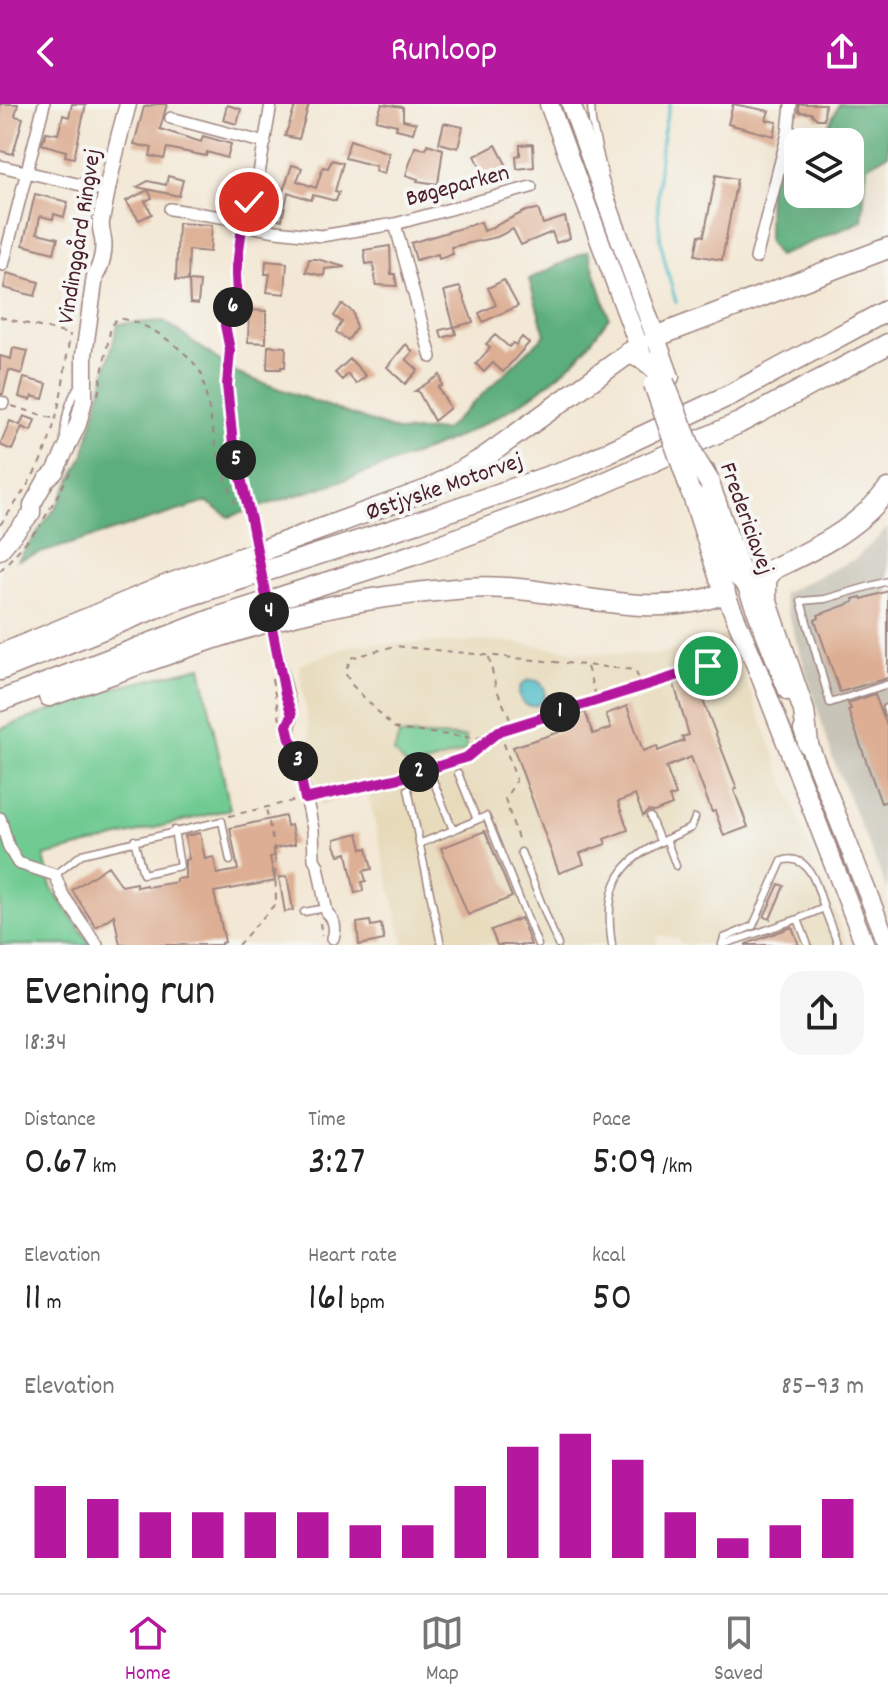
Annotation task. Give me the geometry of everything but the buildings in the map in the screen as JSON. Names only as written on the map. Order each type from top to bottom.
[{"type":"highway","points":[[0,655],[167,585],[430,489],[482,459],[641,349],[888,248]]},
{"type":"highway","name":"Østjyske Motorvej","points":[[0,670],[173,601],[418,522],[581,465],[732,394],[888,310]]},
{"type":"highway","points":[[0,701],[219,617],[416,554],[584,492],[739,423],[888,344]]},
{"type":"highway","points":[[641,349],[661,373],[695,459],[710,483]]},
{"type":"highway","points":[[690,490],[704,505],[728,568],[745,582],[833,537],[854,523],[888,489]]},
{"type":"highway","points":[[773,570],[766,579],[766,599],[804,711],[808,744]]},
{"type":"highway","points":[[0,713],[218,637],[316,610],[469,588],[528,591],[643,606],[688,604],[725,593]]},
{"type":"main road","points":[[549,104],[641,349]]},
{"type":"main road","points":[[571,104],[605,194],[641,349]]},
{"type":"main road","name":"Fredericiavej","points":[[663,381],[701,531],[865,945]]},
{"type":"main road","name":"Fredericiavej","points":[[710,483],[745,582],[888,945]]},
{"type":"main road","points":[[725,593],[745,582]]},
{"type":"main road","points":[[786,745],[808,776],[877,945]]},
{"type":"street","points":[[3,265],[44,104]]},
{"type":"street","name":"Vindinggård Ringvej","points":[[0,551],[32,513],[32,505],[46,480],[55,472],[78,424],[84,400],[84,376],[78,334],[100,267],[103,238],[100,231],[110,169],[128,104]]},
{"type":"street","points":[[271,104],[257,185],[244,211],[236,274],[237,296],[225,325],[230,350],[227,385],[233,444],[292,715],[287,726],[295,746],[301,800],[313,829],[314,859],[327,910],[328,935],[333,942]]},
{"type":"street","points":[[756,258],[788,133],[791,104]]},
{"type":"street","points":[[171,118],[265,143]]},
{"type":"street","points":[[0,166],[107,191]]},
{"type":"street","name":"Bøgeparken","points":[[170,209],[227,218],[243,225],[298,235],[321,236],[395,224],[531,187]]},
{"type":"street","name":"Bøgeparken","points":[[395,224],[431,357]]},
{"type":"street","points":[[0,818],[9,848],[18,863],[55,875],[63,895],[97,945]]},
{"type":"lane","points":[[591,104],[592,122],[604,170],[605,194]]},
{"type":"lane","points":[[888,581],[825,599],[801,601],[830,703],[888,684]]},
{"type":"lane","points":[[458,773],[477,820]]},
{"type":"lane","points":[[433,780],[453,830]]},
{"type":"lane","points":[[408,789],[441,945]]},
{"type":"lane","points":[[419,844],[486,816],[538,945]]},
{"type":"lane","points":[[650,817],[676,866]]},
{"type":"lane","points":[[612,945],[608,920],[609,898],[614,884],[638,854],[691,828],[695,818]]},
{"type":"lane","points":[[55,875],[82,854],[222,821],[230,861]]},
{"type":"lane","points":[[134,840],[143,874],[180,866],[174,830]]},
{"type":"lane","points":[[521,852],[558,945]]},
{"type":"lane","points":[[722,945],[724,938],[753,926],[782,861],[789,858],[810,871],[838,945]]},
{"type":"lane","points":[[722,945],[824,908]]},
{"type":"lane","points":[[304,912],[327,910]]},
{"type":"lane","points":[[798,919],[808,945]]},
{"type":"path","points":[[0,317],[78,334],[109,336],[116,319],[133,321],[192,359],[202,375],[217,451],[237,510]]},
{"type":"path","points":[[0,525],[50,439],[78,334]]},
{"type":"path","points":[[2,403],[54,419]]},
{"type":"path","points":[[635,688],[639,679],[635,670],[395,646],[351,658],[345,673],[352,685],[393,727],[477,738],[708,666],[713,671]]},
{"type":"path","points":[[489,656],[496,688],[513,727]]},
{"type":"path","points":[[587,666],[597,700]]},
{"type":"path","points":[[222,821],[266,807],[404,777],[467,757],[499,731]]},
{"type":"path","points":[[499,731],[516,781],[505,799],[521,852]]},
{"type":"path","points":[[238,945],[276,903],[275,853],[266,807]]},
{"type":"shaded area","points":[[888,528],[888,891],[833,759],[782,594],[855,559]]},
{"type":"shaded area","points":[[728,633],[847,945],[681,945],[678,939],[657,935],[657,945],[404,945],[367,791],[320,805],[299,665],[352,645],[500,641],[598,654],[655,655],[712,641]]},
{"type":"green space","points":[[839,104],[888,104],[888,154],[867,166],[864,199],[864,128],[827,128]]},
{"type":"green space","points":[[784,144],[784,208],[863,208],[862,221],[778,256],[768,242],[769,163]]},
{"type":"green space","points":[[588,251],[609,317],[579,356],[544,386],[505,413],[414,455],[229,517],[207,502],[18,560],[60,501],[84,455],[118,324],[164,321],[238,374],[400,432],[445,430],[545,335],[529,279]]},
{"type":"green space","points":[[201,667],[230,809],[44,856],[51,887],[91,945],[0,945],[0,729],[110,689]]},
{"type":"green space","points":[[399,735],[466,737],[466,751],[410,769],[394,753]]},
{"type":"water","points":[[532,680],[541,684],[545,693],[541,702],[532,706],[523,702],[519,693],[523,684]]},
{"type":"waterway","points":[[670,104],[660,156],[658,213],[663,254],[676,302]]},
{"type":"route","points":[[249,202],[244,211],[236,274],[237,296],[225,325],[230,350],[227,385],[233,444],[292,715],[287,726],[295,746],[305,799],[404,777],[467,757],[499,731],[708,666]]}]
